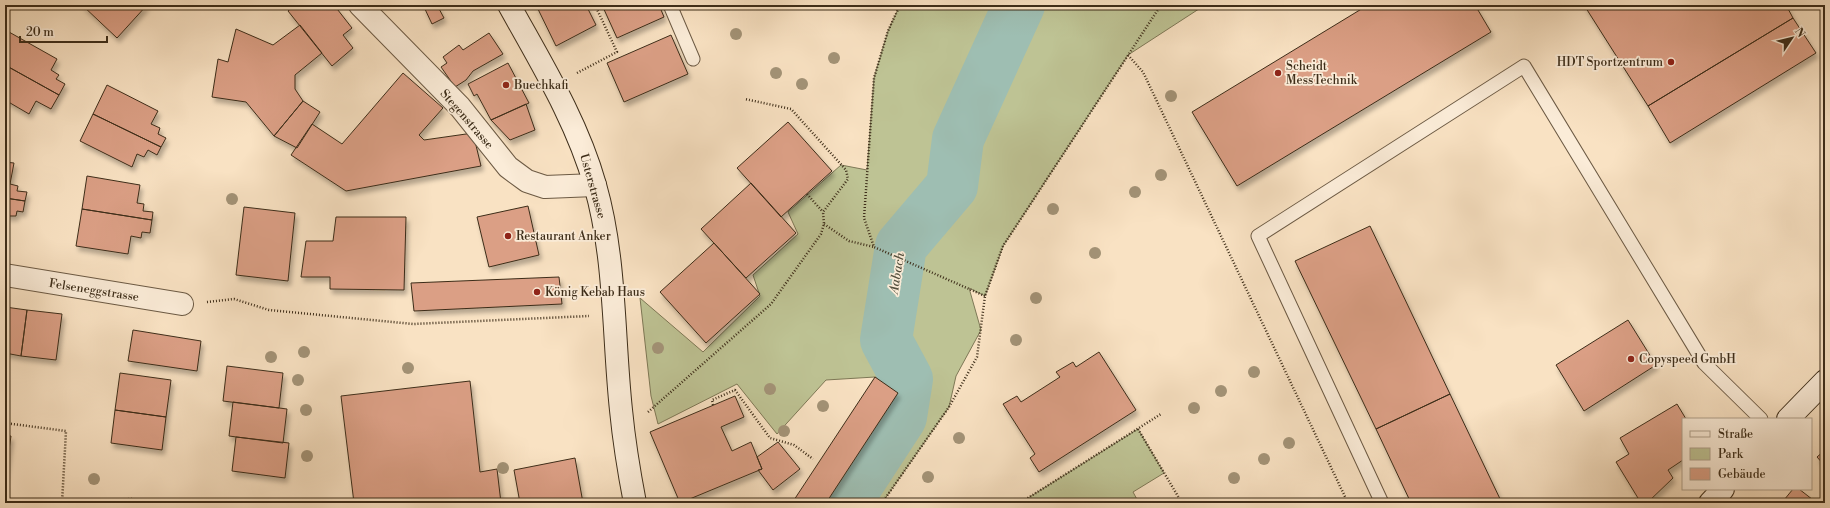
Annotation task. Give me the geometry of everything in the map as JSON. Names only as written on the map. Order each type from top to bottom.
[{"type":"street","name":"Stegenstrasse","points":[[360,5],[460,107],[508,167],[527,180],[545,187],[595,185]]},
{"type":"street","name":"Usterstrasse","points":[[509,5],[553,86],[579,140],[595,185],[610,264],[624,434],[635,503]]},
{"type":"street","name":"Felseneggstrasse","points":[[5,275],[182,304]]},
{"type":"street","points":[[1789,418],[1825,380]]},
{"type":"street","points":[[1710,503],[1722,490]]},
{"type":"lane","points":[[670,5],[693,59]]},
{"type":"lane","points":[[1382,503],[1258,236],[1524,66],[1704,363],[1760,418]]},
{"type":"path","points":[[553,86],[617,52],[595,5]]},
{"type":"path","points":[[874,247],[864,218],[874,78],[888,31],[900,5]]},
{"type":"path","points":[[882,503],[949,407],[977,356],[985,296],[1003,246],[1161,5]]},
{"type":"path","points":[[1128,55],[1143,72],[1348,503]]},
{"type":"path","points":[[746,99],[792,109],[846,170],[848,179],[823,212]]},
{"type":"path","points":[[624,434],[771,304],[821,234],[824,224],[823,212],[807,194]]},
{"type":"path","points":[[824,224],[849,241],[874,247],[985,296]]},
{"type":"path","points":[[182,304],[234,299],[269,310],[413,324],[614,315]]},
{"type":"path","points":[[713,405],[712,400],[735,390],[770,438],[794,445],[813,459]]},
{"type":"path","points":[[1020,503],[1161,414]]},
{"type":"path","points":[[5,423],[66,431],[62,503]]},
{"type":"path","points":[[1138,429],[1182,503]]},
{"type":"path","points":[[68,503],[130,499],[202,503]]},
{"type":"green space","points":[[900,5],[1205,5],[1128,55],[1003,246],[985,296],[969,288],[981,330],[956,376],[949,407],[882,503],[826,503],[898,393],[875,377],[826,380],[777,434],[737,384],[658,424],[651,396],[640,298],[703,352],[760,296],[753,275],[798,234],[788,212],[841,165],[867,170],[874,78],[888,31]]},
{"type":"green space","points":[[1138,429],[1164,473],[1133,492],[1139,503],[1020,503]]},
{"type":"green space","points":[[130,499],[202,503],[68,503]]},
{"type":"building","points":[[82,5],[147,5],[117,38]]},
{"type":"building","points":[[295,5],[334,5],[352,28],[343,35],[353,48],[332,66],[288,11]]},
{"type":"building","points":[[428,5],[437,5],[444,18],[432,24],[424,7]]},
{"type":"building","points":[[536,5],[586,5],[596,25],[556,46]]},
{"type":"building","points":[[602,5],[659,5],[664,17],[617,38]]},
{"type":"building","points":[[1368,5],[1475,5],[1491,32],[1237,186],[1192,112]]},
{"type":"building","name":"HDT Sportzentrum","points":[[1584,5],[1786,5],[1793,18],[1648,106]]},
{"type":"building","points":[[1793,18],[1816,53],[1670,143],[1648,106]]},
{"type":"building","points":[[300,25],[322,53],[295,75],[295,89],[303,101],[274,136],[246,102],[212,97],[218,59],[228,62],[236,29],[273,45]]},
{"type":"building","points":[[9,32],[57,59],[51,70],[59,75],[56,79],[65,84],[59,95],[5,65],[5,38]]},
{"type":"building","points":[[489,33],[503,54],[473,71],[466,80],[455,87],[441,67],[447,63],[443,57],[459,45],[463,50]]},
{"type":"building","points":[[671,35],[688,74],[624,102],[607,63]]},
{"type":"building","points":[[508,63],[529,103],[491,120],[477,94],[474,96],[468,84]]},
{"type":"building","points":[[5,65],[59,95],[51,109],[36,101],[29,114],[5,100]]},
{"type":"building","points":[[403,73],[443,108],[419,135],[424,140],[473,133],[481,166],[346,191],[291,155],[312,124],[342,144]]},
{"type":"building","points":[[107,85],[158,111],[151,124],[160,128],[158,134],[166,138],[161,147],[93,114]]},
{"type":"building","points":[[303,101],[320,112],[297,148],[274,136]]},
{"type":"building","points":[[526,104],[535,130],[510,140],[491,120]]},
{"type":"building","points":[[93,114],[161,147],[157,155],[148,150],[144,157],[137,154],[132,167],[80,141]]},
{"type":"building","points":[[788,122],[832,171],[781,217],[737,168]]},
{"type":"building","points":[[5,162],[14,163],[10,184],[18,186],[17,191],[27,192],[25,201],[5,198]]},
{"type":"building","points":[[87,176],[140,185],[137,203],[144,204],[143,211],[153,212],[152,220],[82,209]]},
{"type":"building","points":[[751,183],[796,233],[746,278],[701,229]]},
{"type":"building","points":[[5,198],[25,201],[23,212],[17,211],[16,216],[5,216]]},
{"type":"building","name":"Restaurant Anker","points":[[528,206],[539,255],[489,267],[477,217]]},
{"type":"building","points":[[244,207],[295,213],[288,281],[236,275]]},
{"type":"building","points":[[82,209],[152,220],[150,233],[142,232],[141,238],[131,236],[128,254],[76,246]]},
{"type":"building","points":[[336,217],[406,217],[404,290],[330,289],[330,277],[301,277],[306,241],[333,241]]},
{"type":"building","points":[[1370,226],[1450,394],[1376,429],[1295,261]]},
{"type":"building","points":[[714,243],[760,294],[706,343],[660,292]]},
{"type":"building","points":[[559,277],[562,304],[414,311],[411,283]]},
{"type":"building","points":[[5,307],[27,310],[21,356],[5,353]]},
{"type":"building","points":[[27,310],[62,314],[56,360],[21,356]]},
{"type":"building","points":[[1628,320],[1656,365],[1584,411],[1556,365]]},
{"type":"building","points":[[133,330],[201,341],[197,371],[128,361]]},
{"type":"building","points":[[1099,352],[1136,410],[1039,472],[1030,458],[1035,454],[1003,404],[1017,396],[1021,402],[1060,377],[1056,372],[1073,362],[1076,367]]},
{"type":"building","points":[[227,366],[283,373],[279,408],[223,401]]},
{"type":"building","points":[[120,373],[171,380],[166,417],[115,410]]},
{"type":"building","points":[[875,377],[898,393],[826,503],[792,503]]},
{"type":"building","points":[[470,381],[480,472],[497,469],[501,503],[354,503],[341,396]]},
{"type":"building","points":[[1450,394],[1502,503],[1411,503],[1376,429]]},
{"type":"building","points":[[735,396],[744,417],[721,427],[732,451],[751,442],[762,469],[680,503],[650,432]]},
{"type":"building","points":[[233,402],[287,409],[283,443],[229,436]]},
{"type":"building","points":[[1677,404],[1685,418],[1682,418],[1682,461],[1668,470],[1673,478],[1647,503],[1641,503],[1616,462],[1629,454],[1620,438]]},
{"type":"building","points":[[115,410],[166,417],[162,450],[111,443]]},
{"type":"building","points":[[5,436],[11,436],[5,477]]},
{"type":"building","points":[[236,437],[289,443],[285,478],[232,471]]},
{"type":"building","points":[[778,442],[800,469],[773,490],[758,470],[762,469],[757,457]]},
{"type":"building","points":[[1825,450],[1825,466],[1817,457]]},
{"type":"building","points":[[575,458],[583,503],[520,503],[514,470]]},
{"type":"building","points":[[1792,490],[1800,490],[1817,503],[1788,503],[1784,500]]},
{"type":"waterway","name":"Aabach","points":[[845,503],[901,417],[907,379],[886,340],[901,246],[952,186],[958,139],[1019,5]]},
{"type":"place","name":"HDT Sportzentrum","points":[[1671,62]]},
{"type":"place","name":"Scheidt MessTechnik","points":[[1278,73]]},
{"type":"place","name":"Buechkafi","points":[[506,85]]},
{"type":"place","name":"Restaurant Anker","points":[[508,236]]},
{"type":"place","name":"König Kebab Haus","points":[[537,292]]},
{"type":"place","name":"Copyspeed GmbH","points":[[1631,359]]}]
